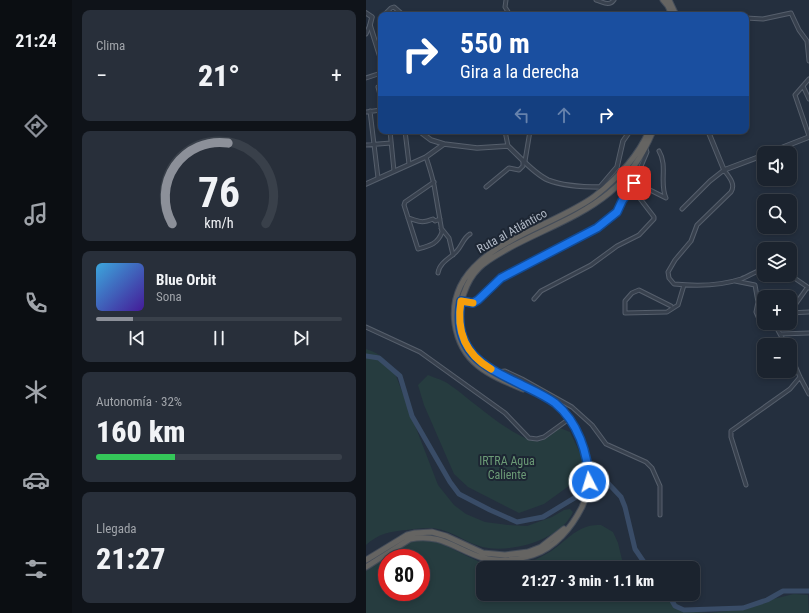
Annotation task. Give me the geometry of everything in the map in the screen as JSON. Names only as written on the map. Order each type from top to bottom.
[{"type":"highway","points":[[663,0],[671,12]]},
{"type":"highway","points":[[669,0],[675,12]]},
{"type":"highway","name":"Ruta al Atlántico","points":[[569,420],[553,405],[542,398],[488,373],[471,361],[461,346],[457,335],[455,321],[457,297],[468,273],[478,262],[488,255],[580,206],[605,188],[629,165],[639,150],[647,134]]},
{"type":"highway","name":"Ruta al Atlántico","points":[[366,567],[410,539],[418,537],[435,538],[492,560],[522,558],[544,551],[571,525],[581,509],[587,492],[588,470],[580,436],[556,404],[545,396],[497,372],[478,360],[469,350],[464,342],[460,320],[461,301],[468,282],[478,269],[486,262],[583,210],[608,194],[628,175],[646,147],[652,134]]},
{"type":"highway","name":"Ruta al Atlántico","points":[[366,560],[407,535],[423,532],[432,532],[446,536],[483,552],[513,555],[541,547],[571,525]]},
{"type":"street","points":[[506,0],[505,7],[508,12]]},
{"type":"street","points":[[596,0],[609,4],[614,0]]},
{"type":"street","points":[[387,12],[392,7],[396,8],[400,12]]},
{"type":"street","points":[[366,13],[372,17],[366,34]]},
{"type":"street","points":[[749,18],[763,19],[791,13],[799,30],[807,41],[809,61]]},
{"type":"street","points":[[370,25],[378,50]]},
{"type":"street","points":[[366,78],[378,73]]},
{"type":"street","points":[[785,146],[809,136],[795,94],[809,79]]},
{"type":"street","points":[[804,86],[809,99]]},
{"type":"street","points":[[378,110],[368,111],[378,178]]},
{"type":"street","points":[[390,134],[394,171]]},
{"type":"street","points":[[405,134],[409,164]]},
{"type":"street","points":[[424,134],[431,140],[444,144],[477,148],[508,146]]},
{"type":"street","points":[[506,134],[508,146],[539,174],[548,180],[568,186],[600,186],[617,166],[623,141],[628,134]]},
{"type":"street","points":[[486,187],[509,168],[519,170],[523,166],[529,134]]},
{"type":"street","points":[[709,134],[724,170],[731,179],[733,189],[722,202],[697,225],[690,241],[675,260],[668,272],[670,278],[674,284],[722,284],[742,279],[757,272]]},
{"type":"street","points":[[366,145],[391,143]]},
{"type":"street","points":[[366,184],[426,157],[444,144]]},
{"type":"street","points":[[461,301],[473,303],[501,278],[597,228],[617,212],[622,201],[634,183],[646,152],[646,147]]},
{"type":"street","points":[[639,197],[646,188],[666,198],[663,193],[663,161],[658,151]]},
{"type":"street","points":[[426,157],[434,182],[442,232],[439,239],[430,246],[418,249],[404,205],[405,202],[434,182]]},
{"type":"street","points":[[682,209],[710,181],[724,170],[757,158]]},
{"type":"street","points":[[534,299],[541,290],[591,265],[617,246],[639,235],[654,220],[654,217],[639,197],[630,188]]},
{"type":"street","points":[[408,218],[420,222],[433,219],[435,222],[440,219]]},
{"type":"street","points":[[441,228],[449,238],[453,255]]},
{"type":"street","points":[[438,273],[439,268],[443,263],[453,255],[465,237],[470,234]]},
{"type":"street","points":[[797,280],[808,288],[797,303]]},
{"type":"street","points":[[732,281],[755,285],[757,296]]},
{"type":"street","points":[[671,306],[639,290],[632,293],[625,301],[625,313],[667,312],[678,305],[684,285]]},
{"type":"street","points":[[757,307],[757,318]]},
{"type":"street","points":[[797,312],[809,312]]},
{"type":"street","points":[[366,327],[420,352],[505,413],[529,438],[537,439],[544,437],[569,420]]},
{"type":"street","points":[[779,330],[783,338]]},
{"type":"street","points":[[781,334],[809,333]]},
{"type":"street","points":[[797,370],[809,394]]},
{"type":"street","points":[[497,372],[505,371],[572,407],[592,425],[606,444],[646,462],[652,468],[660,486],[660,515]]},
{"type":"street","points":[[746,485],[731,436],[731,431],[790,389],[800,377]]},
{"type":"green space","points":[[366,349],[376,353],[384,359],[396,376],[438,485],[454,505],[466,514],[485,522],[527,526],[552,517],[564,510],[570,509],[573,512],[567,521],[558,530],[536,542],[511,548],[499,549],[483,547],[446,531],[430,528],[388,533],[377,537],[366,545]]},
{"type":"green space","name":"IRTRA Agua Caliente","points":[[428,375],[448,383],[494,419],[520,436],[531,440],[540,441],[550,436],[560,428],[570,432],[582,457],[584,475],[544,504],[519,513],[468,487],[454,474],[424,405],[418,385]]},
{"type":"green space","points":[[594,525],[601,525],[613,532],[618,543],[622,561],[531,561],[550,552],[577,531]]},
{"type":"green space","points":[[421,540],[431,541],[451,548],[478,561],[476,561],[476,601],[674,601],[684,609],[694,612],[709,613],[366,613],[366,571],[378,562],[378,601],[430,601],[430,549],[396,549],[406,543]]},
{"type":"green space","points":[[794,594],[808,595],[809,613],[709,613],[746,609],[769,600]]},
{"type":"waterway","points":[[366,356],[379,358],[400,376],[412,416],[450,482],[459,494],[517,522],[543,517],[576,497],[593,482],[605,480],[621,497],[625,507],[635,549],[643,561]]},
{"type":"waterway","points":[[672,601],[675,606],[684,610],[743,608],[767,600],[783,591],[809,591]]},
{"type":"slow traffic","points":[[473,303],[461,301],[460,320],[464,342],[478,360],[491,369]]},
{"type":"route","points":[[589,482],[586,460],[580,436],[576,429],[556,404],[545,396],[487,367],[478,360],[464,342],[460,320],[460,306],[461,301],[473,303],[478,300],[501,278],[597,228],[617,212],[622,201],[634,183]]}]
